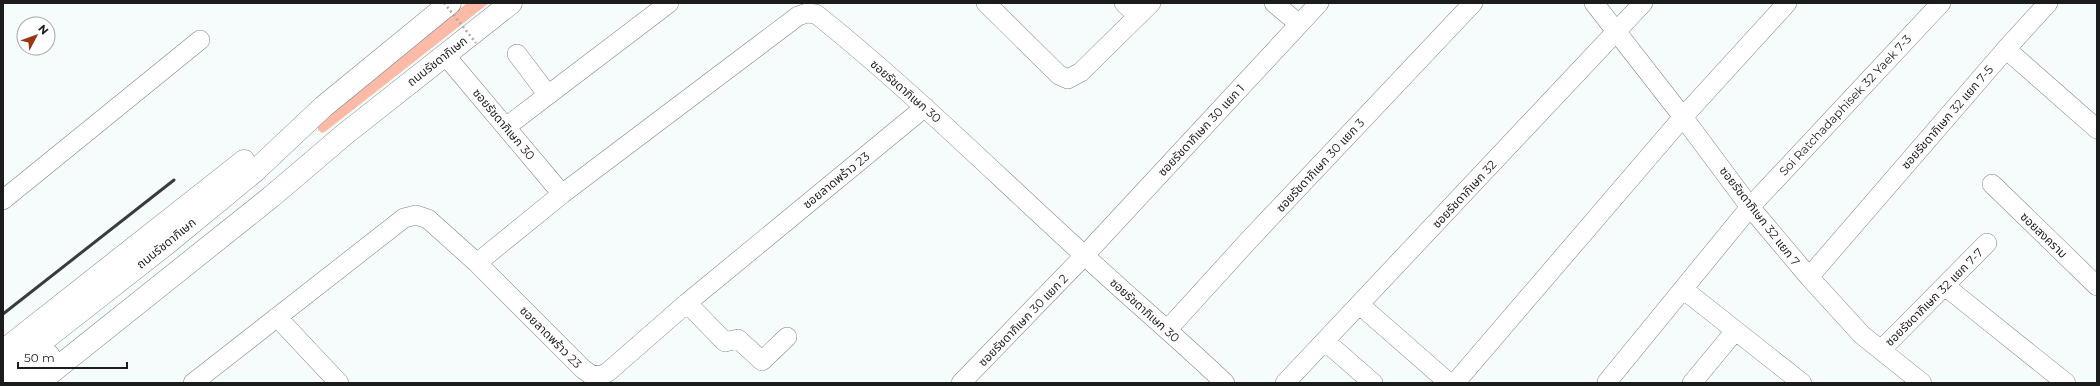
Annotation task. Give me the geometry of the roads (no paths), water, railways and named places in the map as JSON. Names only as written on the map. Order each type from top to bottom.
[{"type":"main road","name":"ถนนรัชดาภิเษก","points":[[15,383],[170,251],[323,107],[450,3]]},
{"type":"main road","name":"ถนนรัชดาภิเษก","points":[[3,372],[170,251],[260,193],[344,134],[511,3]]},
{"type":"main road","name":"ถนนรัชดาภิเษก","points":[[3,351],[235,168],[323,107]]},
{"type":"main road","name":"ถนนรัชดาภิเษก","points":[[38,383],[271,197],[344,134]]},
{"type":"street","points":[[506,128],[669,3]]},
{"type":"street","points":[[986,3],[1059,75],[1068,79],[1081,72],[1151,3]]},
{"type":"street","points":[[1124,3],[1138,16]]},
{"type":"street","points":[[1274,3],[1299,24]]},
{"type":"street","name":"ซอยรัชดาภิเษก 30 แยก 1","points":[[1084,256],[1318,3]]},
{"type":"street","name":"ซอยรัชดาภิเษก 30 แยก 3","points":[[1168,329],[1254,234],[1473,3]]},
{"type":"street","name":"ซอยรัชดาภิเษก 32 แยก 7","points":[[1594,3],[1683,117],[1750,207],[1809,277],[1862,335],[1922,383]]},
{"type":"street","name":"ซอยรัชดาภิเษก 32","points":[[1285,383],[1643,3]]},
{"type":"street","points":[[1455,383],[1683,117],[1787,3]]},
{"type":"street","name":"Soi Ratchadaphisek 32 Yaek 7-3","points":[[1607,382],[1750,207],[1941,3]]},
{"type":"street","name":"ซอยรัชดาภิเษก 32 แยก 7-5","points":[[1809,277],[2006,49],[2048,3]]},
{"type":"street","name":"ซอยรัชดาภิเษก 30","points":[[478,264],[562,194],[798,16],[807,13],[816,14],[925,107],[1084,256],[1168,329],[1225,383]]},
{"type":"street","points":[[3,200],[200,40]]},
{"type":"street","points":[[2006,49],[2096,127]]},
{"type":"street","points":[[517,54],[548,95]]},
{"type":"street","name":"ซอยรัชดาภิเษก 30","points":[[446,55],[562,194]]},
{"type":"street","name":"ซอยลาดพร้าว 23","points":[[193,383],[404,218],[416,214],[428,219],[478,264],[583,369],[590,374],[600,376],[608,372],[687,303],[925,107]]},
{"type":"street","name":"ซอยสงคราม","points":[[1992,184],[2097,286]]},
{"type":"street","name":"ซอยรัชดาภิเษก 32 แยก 7-7","points":[[1881,350],[1988,243]]},
{"type":"street","name":"ซอยรัชดาภิเษก 30 แยก 2","points":[[961,383],[1084,256]]},
{"type":"street","points":[[1945,286],[2066,383]]},
{"type":"street","points":[[1683,289],[1802,383]]},
{"type":"street","points":[[687,303],[725,342],[738,339],[762,361],[787,337]]},
{"type":"street","points":[[1360,305],[1449,383]]},
{"type":"street","points":[[277,317],[339,383]]},
{"type":"street","points":[[1692,383],[1735,331]]},
{"type":"street","points":[[1325,341],[1373,383]]},
{"type":"railway","points":[[3,314],[174,180]]}]
